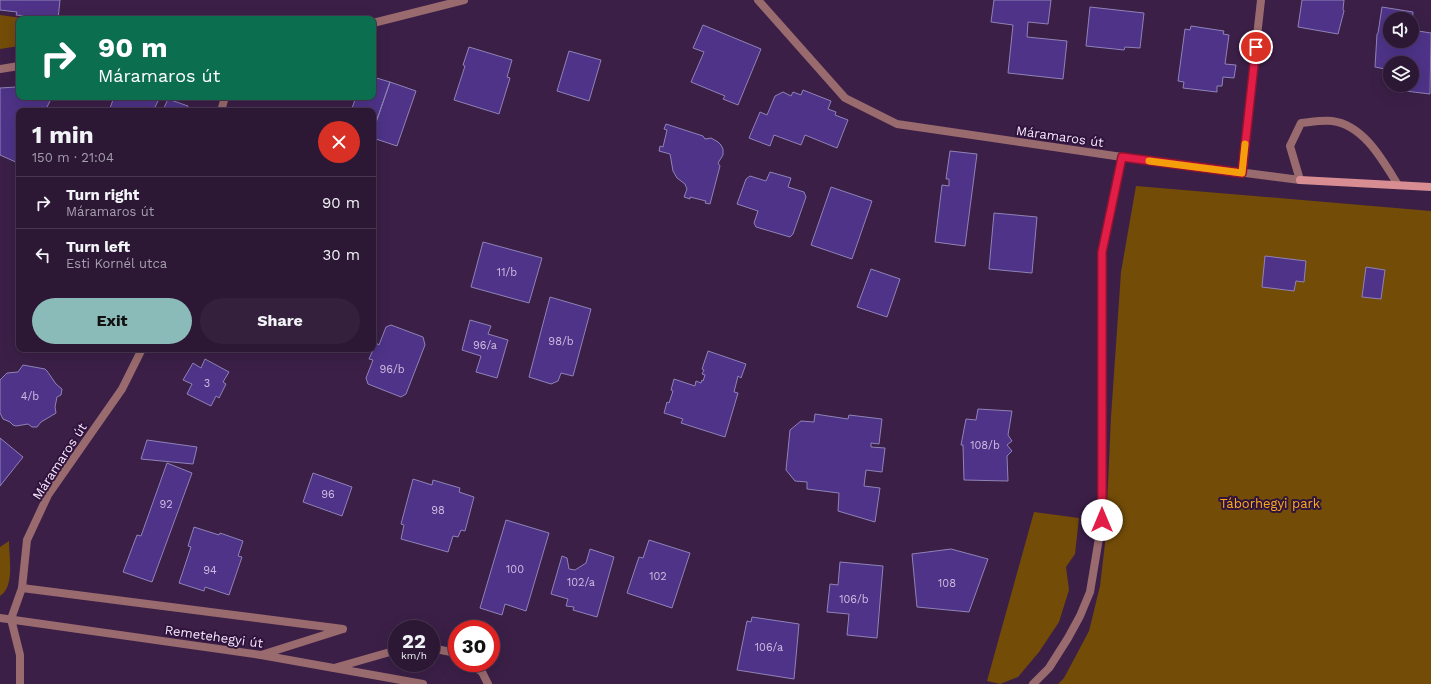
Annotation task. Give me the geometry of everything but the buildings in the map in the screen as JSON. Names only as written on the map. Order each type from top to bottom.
[{"type":"street","points":[[376,22],[464,0]]},
{"type":"street","name":"Máramaros út","points":[[758,0],[845,98],[897,124],[1122,157],[1300,180],[1431,187]]},
{"type":"street","points":[[1242,173],[1261,0]]},
{"type":"street","points":[[0,69],[16,66]]},
{"type":"street","points":[[1300,180],[1290,146],[1301,123],[1332,121],[1353,128],[1374,148],[1398,185]]},
{"type":"street","points":[[1033,684],[1048,668],[1068,638],[1080,616],[1090,592],[1102,520],[1102,252],[1122,157]]},
{"type":"street","name":"Máramaros út","points":[[11,619],[22,588],[27,540],[48,495],[122,389],[140,352]]},
{"type":"street","points":[[22,588],[343,629],[261,655]]},
{"type":"street","name":"Remetehegyi út","points":[[0,618],[261,655],[423,684]]},
{"type":"street","points":[[11,619],[20,655],[20,684]]},
{"type":"street","points":[[334,668],[388,653]]},
{"type":"street","points":[[482,672],[488,684]]},
{"type":"green space","points":[[0,15],[16,17],[16,46],[0,49]]},
{"type":"green space","name":"Táborhegyi park","points":[[1136,186],[1431,211],[1431,684],[1058,684],[1064,678],[1089,631],[1100,586],[1108,518],[1107,506],[1111,417],[1121,272]]},
{"type":"green space","points":[[1034,512],[1079,518],[1075,554],[1066,567],[1069,590],[1059,622],[1039,652],[1018,677],[1000,684],[987,681]]},
{"type":"green space","points":[[9,541],[10,571],[8,586],[5,592],[0,596],[0,547]]},
{"type":"slow traffic","points":[[1149,161],[1242,173],[1245,144]]},
{"type":"route","points":[[1102,520],[1102,252],[1109,212],[1122,157],[1242,173],[1256,47]]}]
